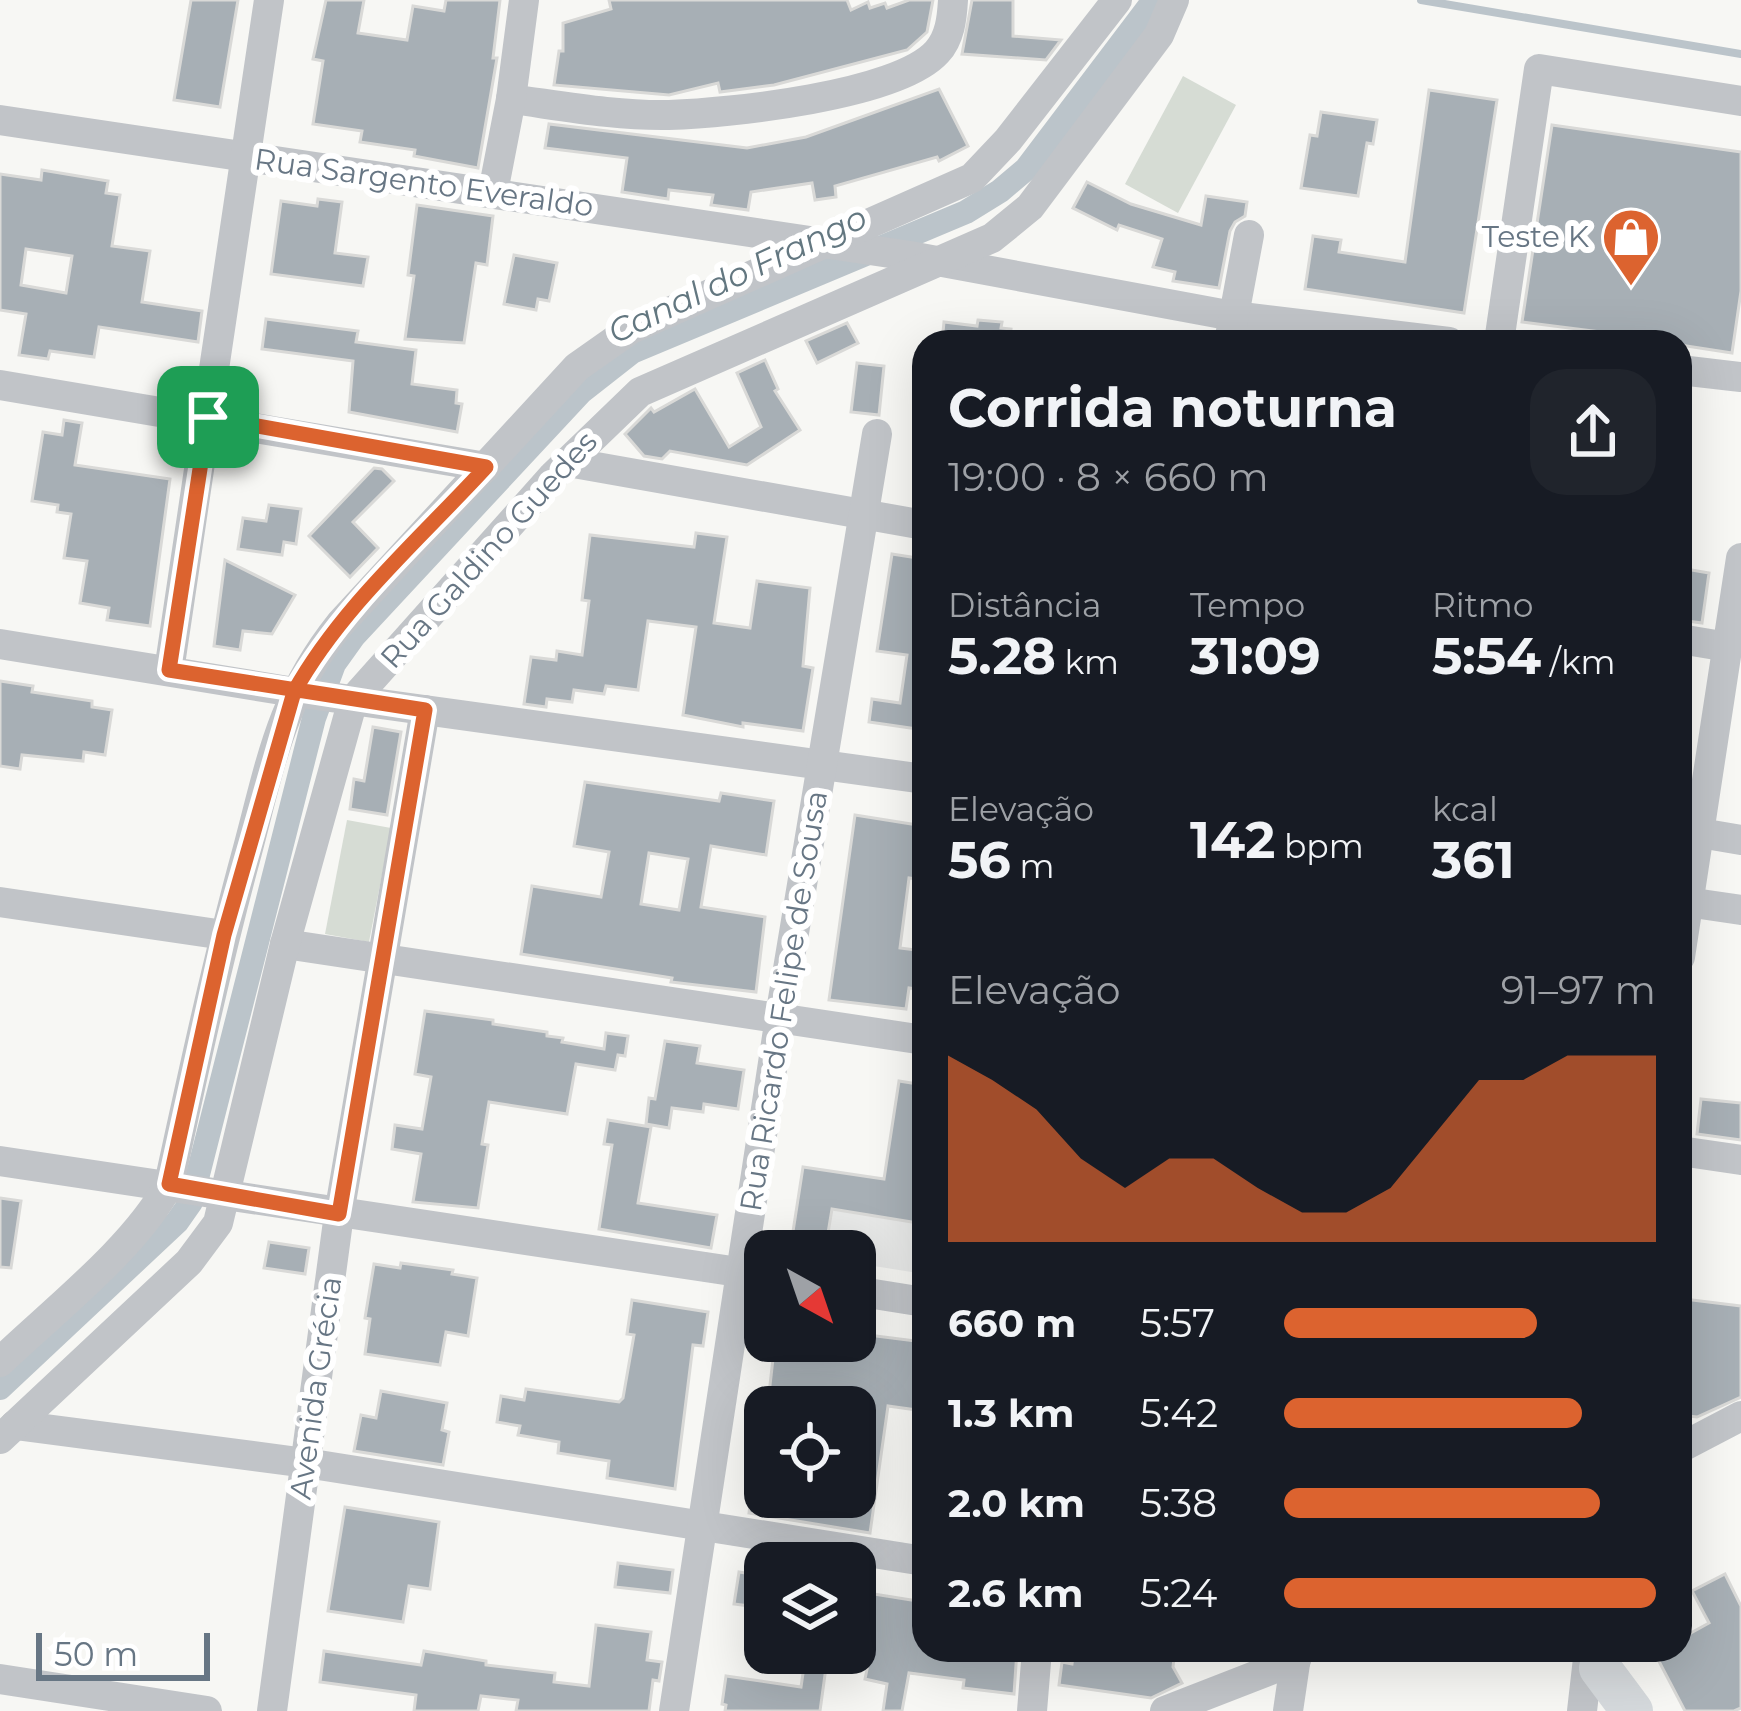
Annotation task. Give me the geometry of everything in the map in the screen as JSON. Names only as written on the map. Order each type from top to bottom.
[{"type":"highway","points":[[1599,1662],[1633,1711]]},
{"type":"street","points":[[169,670],[269,0]]},
{"type":"street","points":[[493,191],[524,0]]},
{"type":"street","points":[[511,99],[667,115],[752,107],[877,85],[921,66],[946,40],[952,0]]},
{"type":"street","name":"Rua Galdino Guedes","points":[[0,1362],[127,1240],[157,1207],[169,1184],[224,935],[294,692],[340,624],[577,367],[601,347],[631,329],[837,247],[972,178],[1008,140],[1117,0]]},
{"type":"street","name":"Rua Galdino Guedes","points":[[8,1432],[189,1262],[218,1222],[285,944],[353,700],[625,405],[663,379],[923,259],[992,238],[1030,207],[1159,35],[1174,1]]},
{"type":"street","points":[[1501,330],[1539,69],[1741,101]]},
{"type":"street","name":"Rua Sargento Everaldo","points":[[0,120],[923,259],[1231,329]]},
{"type":"street","points":[[1231,329],[1249,235]]},
{"type":"street","points":[[1692,371],[1741,377]]},
{"type":"street","points":[[0,385],[486,467]]},
{"type":"street","name":"Rua Ricardo Felipe de Sousa","points":[[758,1230],[780,1017],[877,434]]},
{"type":"street","points":[[568,462],[912,523]]},
{"type":"street","points":[[1692,868],[1741,559]]},
{"type":"street","points":[[1692,641],[1728,647]]},
{"type":"street","points":[[0,644],[294,692],[912,777]]},
{"type":"street","name":"Avenida Grécia","points":[[272,1711],[339,1214],[425,710]]},
{"type":"street","points":[[1700,833],[1741,840]]},
{"type":"street","points":[[0,902],[224,935]]},
{"type":"street","points":[[1692,903],[1741,910]]},
{"type":"street","points":[[285,944],[912,1038]]},
{"type":"street","points":[[1692,1153],[1741,1160]]},
{"type":"street","points":[[0,1161],[744,1273]]},
{"type":"street","points":[[876,1294],[912,1300]]},
{"type":"street","name":"Rua Ricardo Felipe de Sousa","points":[[674,1711],[701,1524],[744,1317]]},
{"type":"street","points":[[1692,1442],[1741,1417]]},
{"type":"street","points":[[8,1432],[306,1463],[912,1559]]},
{"type":"street","points":[[1032,1711],[1036,1662]]},
{"type":"street","points":[[1165,1711],[1280,1662]]},
{"type":"street","points":[[1288,1711],[1295,1662]]},
{"type":"street","points":[[1582,1711],[1594,1662]]},
{"type":"street","points":[[1597,1662],[1610,1711]]},
{"type":"street","points":[[0,1679],[207,1711]]},
{"type":"shaded area","points":[[1183,76],[1236,105],[1178,213],[1125,184]]},
{"type":"shaded area","points":[[347,820],[391,828],[369,942],[325,934]]},
{"type":"shaded area","points":[[803,1167],[912,1184],[912,1272],[876,1266],[876,1230],[793,1230]]},
{"type":"building","points":[[191,0],[238,0],[220,107],[174,100]]},
{"type":"building","points":[[326,0],[364,0],[358,33],[407,40],[413,6],[444,11],[446,0],[500,0],[493,58],[497,58],[478,168],[414,156],[415,150],[360,142],[362,131],[313,124],[323,61],[313,59]]},
{"type":"building","points":[[609,0],[847,0],[851,10],[868,2],[870,8],[885,3],[887,8],[909,0],[933,0],[927,32],[907,50],[774,85],[720,92],[718,83],[669,95],[554,85],[559,51],[563,51],[563,23],[611,9]]},
{"type":"building","points":[[972,0],[1013,0],[1013,36],[1061,40],[1046,60],[962,54]]},
{"type":"building","points":[[939,89],[968,146],[939,161],[937,157],[835,186],[836,197],[815,200],[812,183],[751,192],[748,210],[711,205],[713,195],[669,190],[668,199],[622,192],[627,158],[545,148],[549,124],[747,148],[806,137]]},
{"type":"building","points":[[1429,90],[1497,100],[1464,313],[1305,289],[1313,236],[1341,240],[1339,252],[1405,262]]},
{"type":"building","points":[[1321,112],[1377,120],[1373,144],[1367,143],[1358,196],[1301,188],[1310,135],[1317,136]]},
{"type":"building","points":[[1552,125],[1741,152],[1741,291],[1732,353],[1692,347],[1692,330],[1585,330],[1522,322]]},
{"type":"building","points":[[42,170],[108,181],[106,193],[120,195],[112,246],[150,251],[142,302],[202,311],[198,342],[99,327],[94,357],[50,351],[48,359],[19,355],[26,314],[0,310],[0,174],[41,180]],"holes":[[[26,249],[72,256],[66,293],[21,285]]]},
{"type":"building","points":[[1087,182],[1131,204],[1201,225],[1206,196],[1247,202],[1245,216],[1230,231],[1219,288],[1173,281],[1175,272],[1153,267],[1162,239],[1119,225],[1117,230],[1073,208]]},
{"type":"building","points":[[318,199],[342,202],[335,253],[368,257],[363,286],[271,274],[281,201],[317,206]]},
{"type":"building","points":[[417,205],[493,216],[487,265],[476,263],[464,343],[405,339]]},
{"type":"building","points":[[514,255],[557,263],[549,301],[538,299],[536,310],[504,304]]},
{"type":"building","points":[[266,319],[358,331],[356,342],[416,350],[412,384],[457,390],[456,403],[462,404],[457,432],[349,412],[353,361],[262,349]]},
{"type":"building","points":[[978,320],[1002,322],[1001,328],[1011,330],[943,330],[944,322],[977,326]]},
{"type":"building","points":[[847,323],[858,343],[817,363],[806,341]]},
{"type":"building","points":[[765,360],[775,391],[800,430],[747,465],[670,451],[662,459],[644,456],[625,434],[651,408],[654,412],[695,389],[729,447],[761,427],[737,373]]},
{"type":"building","points":[[857,363],[884,366],[879,415],[851,412]]},
{"type":"building","points":[[64,420],[82,423],[75,465],[170,479],[150,626],[107,620],[109,608],[80,603],[87,561],[64,558],[71,514],[57,512],[58,505],[32,501],[43,432],[62,435]]},
{"type":"building","points":[[374,468],[394,481],[353,522],[378,548],[350,577],[309,536]]},
{"type":"building","points":[[269,505],[301,509],[296,544],[284,542],[282,555],[238,549],[243,518],[266,521]]},
{"type":"building","points":[[696,533],[727,537],[714,623],[750,628],[757,581],[810,588],[803,666],[813,668],[803,731],[743,723],[743,727],[683,715],[696,627],[648,621],[638,690],[606,686],[604,694],[574,690],[572,702],[547,699],[546,707],[524,704],[531,657],[556,660],[557,651],[582,655],[589,601],[582,600],[590,535],[694,547]]},
{"type":"building","points":[[892,554],[912,557],[912,728],[869,722],[872,699],[900,703],[907,655],[877,651]]},
{"type":"building","points":[[225,560],[295,595],[272,634],[243,631],[240,650],[214,646]]},
{"type":"building","points":[[1692,570],[1709,573],[1702,623],[1692,622]]},
{"type":"building","points":[[0,681],[33,686],[32,692],[92,701],[92,707],[112,710],[105,755],[84,752],[83,761],[22,755],[20,769],[0,766]]},
{"type":"building","points":[[373,727],[401,732],[387,815],[350,809],[354,779],[364,781]]},
{"type":"building","points":[[585,782],[719,801],[721,793],[774,801],[766,855],[711,846],[701,907],[765,917],[756,992],[671,982],[672,978],[521,954],[532,886],[601,897],[609,852],[574,846]],"holes":[[[649,853],[688,859],[679,910],[641,904]]]},
{"type":"building","points":[[855,815],[912,824],[912,878],[900,948],[912,950],[912,988],[906,1009],[829,1000]]},
{"type":"building","points":[[425,1011],[493,1020],[493,1024],[547,1032],[547,1036],[563,1038],[562,1042],[604,1049],[606,1033],[628,1036],[625,1056],[618,1055],[615,1070],[576,1064],[567,1114],[489,1102],[478,1208],[413,1202],[421,1154],[392,1149],[395,1125],[422,1129],[431,1077],[415,1074]]},
{"type":"building","points":[[665,1041],[700,1046],[697,1063],[744,1070],[738,1109],[704,1104],[703,1112],[672,1108],[669,1128],[646,1124]]},
{"type":"building","points":[[899,1081],[912,1083],[912,1222],[832,1209],[828,1230],[793,1230],[803,1167],[884,1179]]},
{"type":"building","points":[[1701,1099],[1741,1103],[1741,1140],[1697,1134]]},
{"type":"building","points":[[608,1120],[651,1127],[638,1203],[717,1215],[711,1248],[599,1229],[612,1145],[604,1144]]},
{"type":"building","points":[[0,1198],[21,1201],[11,1268],[0,1267]]},
{"type":"building","points":[[269,1242],[309,1248],[305,1274],[264,1268]]},
{"type":"building","points":[[401,1263],[477,1278],[468,1336],[446,1332],[440,1365],[365,1354],[374,1264],[400,1268]]},
{"type":"building","points":[[632,1300],[708,1312],[703,1346],[693,1345],[675,1489],[607,1478],[609,1461],[558,1453],[559,1442],[518,1435],[520,1426],[497,1422],[501,1396],[524,1400],[526,1389],[619,1402],[634,1335],[627,1334]]},
{"type":"building","points":[[1692,1300],[1741,1306],[1741,1397],[1692,1416]]},
{"type":"building","points":[[876,1336],[912,1340],[912,1409],[888,1406],[876,1491],[876,1386],[770,1386],[773,1362],[876,1362]]},
{"type":"building","points":[[381,1391],[447,1403],[442,1430],[449,1432],[443,1465],[354,1451],[361,1415],[376,1418]]},
{"type":"building","points":[[345,1507],[439,1522],[430,1589],[409,1586],[403,1622],[328,1611]]},
{"type":"building","points":[[779,1518],[872,1518],[870,1533]]},
{"type":"building","points":[[618,1563],[673,1570],[670,1593],[615,1587]]},
{"type":"building","points":[[739,1572],[744,1573],[744,1605],[734,1604]]},
{"type":"building","points":[[1725,1574],[1741,1606],[1741,1708],[1734,1711],[1685,1711],[1659,1662],[1692,1662],[1692,1632],[1709,1623],[1692,1591]]},
{"type":"building","points":[[876,1594],[912,1600],[912,1662],[1016,1662],[1014,1694],[963,1688],[964,1680],[909,1673],[902,1711],[883,1711],[887,1684],[865,1679],[866,1674],[876,1674]]},
{"type":"building","points":[[596,1625],[651,1632],[647,1660],[662,1662],[659,1681],[653,1680],[649,1711],[516,1711],[518,1700],[481,1696],[478,1711],[414,1711],[416,1695],[320,1682],[324,1651],[421,1665],[424,1651],[555,1673],[554,1682],[589,1686]]},
{"type":"building","points":[[1062,1662],[1174,1662],[1182,1683],[1151,1698],[1059,1685]]},
{"type":"building","points":[[803,1674],[825,1674],[820,1711],[725,1711],[722,1704],[726,1676],[801,1687]]},
{"type":"waterway","name":"Canal do Frango","points":[[0,1388],[177,1222],[191,1202],[314,718],[334,664],[354,636],[581,392],[632,352],[966,212],[1000,191],[1026,169],[1154,0]]},
{"type":"waterway","points":[[1421,0],[1741,54]]},
{"type":"place","name":"Teste K","points":[[1631,288]]},
{"type":"route","points":[[208,417],[169,670],[294,692],[425,710],[339,1214],[169,1184],[224,935],[294,692],[340,624],[486,467],[208,417]]}]
